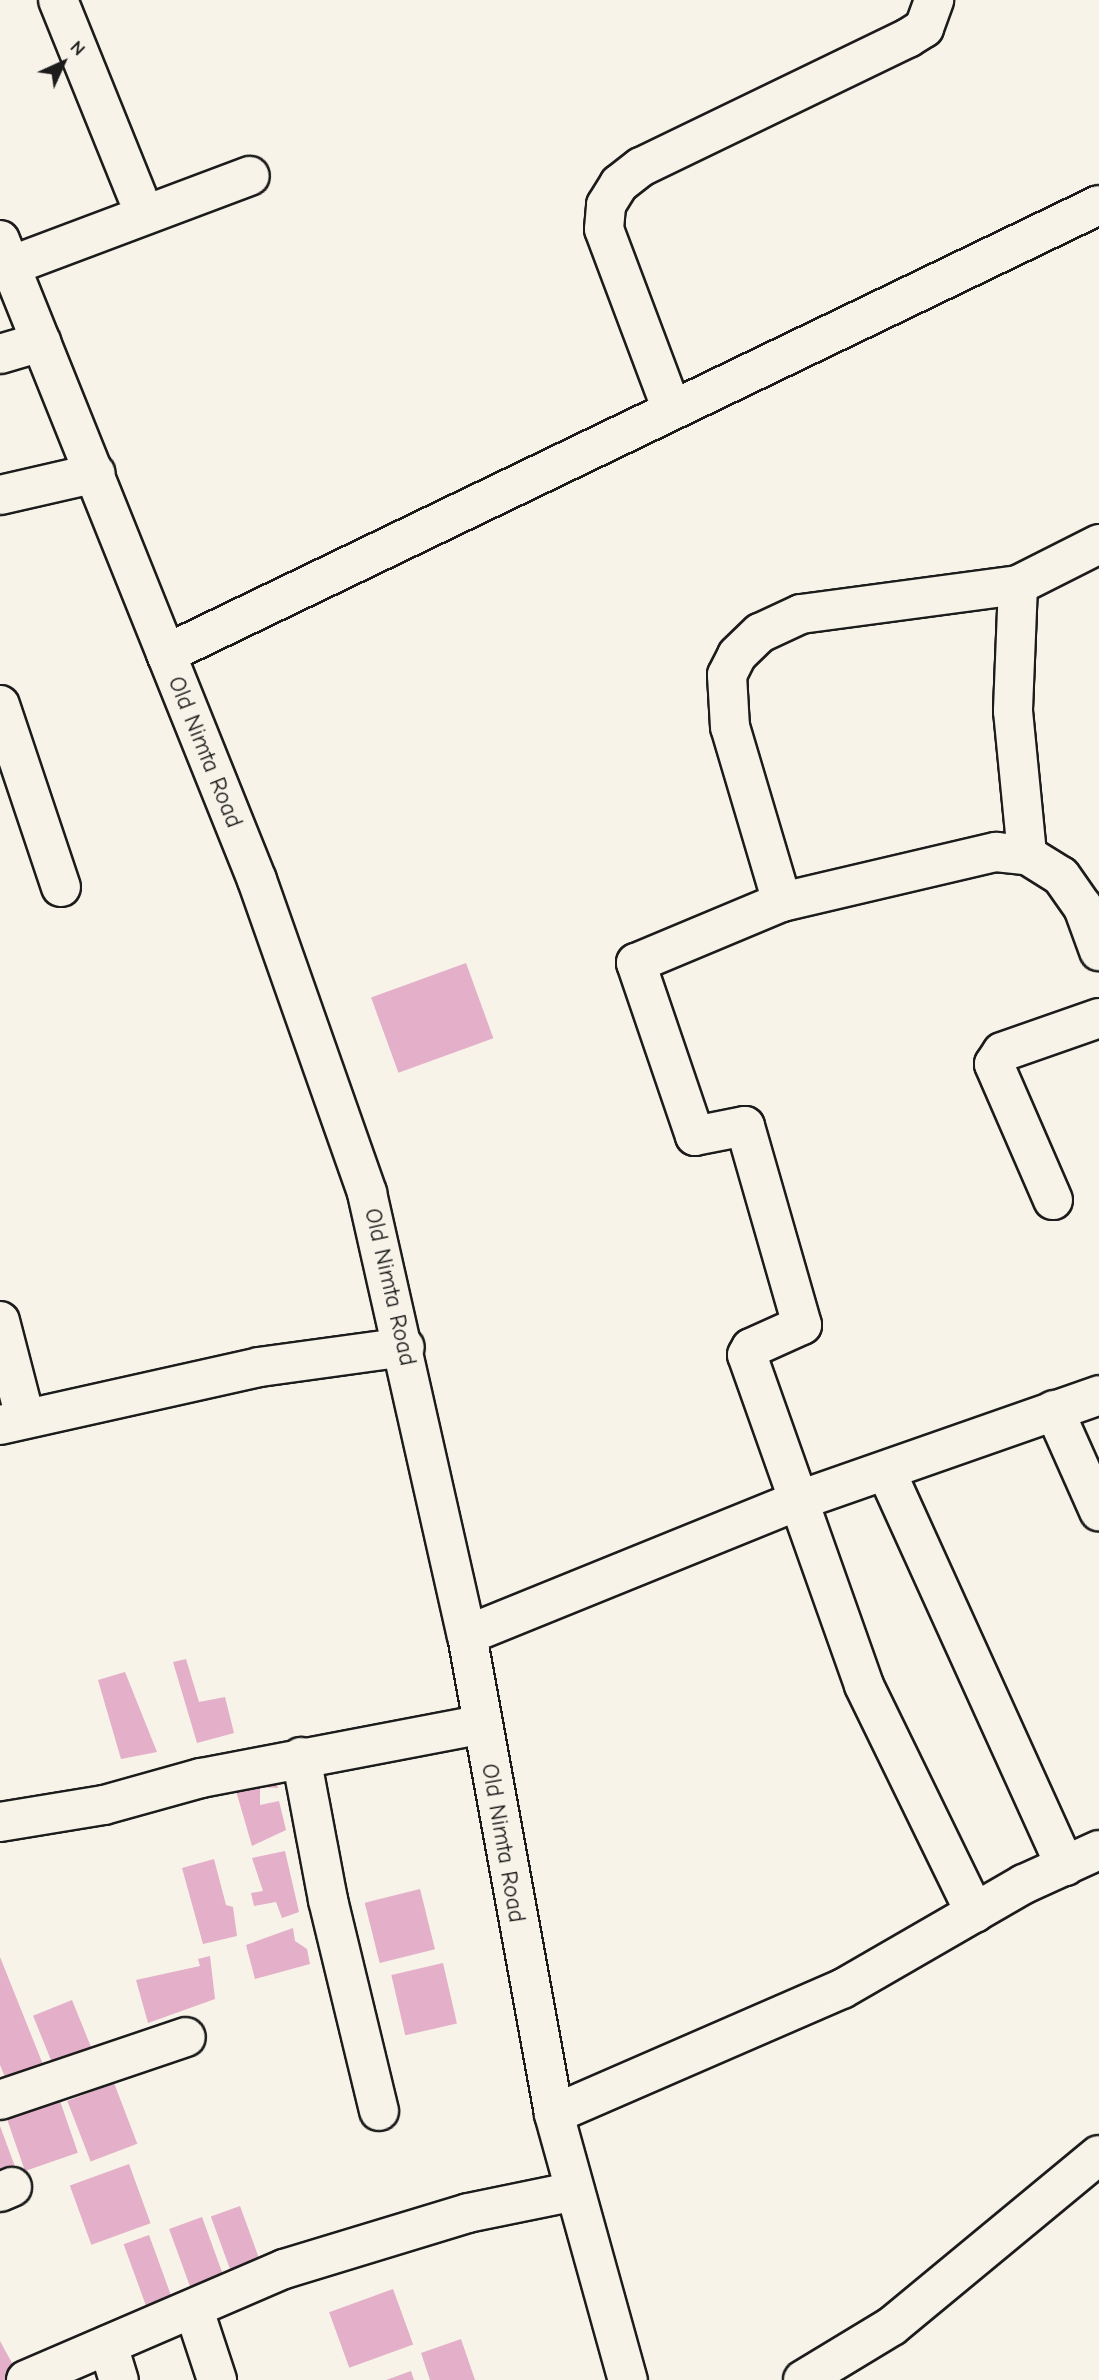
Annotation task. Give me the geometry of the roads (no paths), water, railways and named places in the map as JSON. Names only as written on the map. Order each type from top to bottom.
[{"type":"street","points":[[58,0],[137,196]]},
{"type":"street","points":[[672,410],[604,229],[606,205],[619,184],[640,167],[908,38],[924,28],[934,0]]},
{"type":"street","points":[[5,253],[250,176]]},
{"type":"street","points":[[166,654],[1099,205]]},
{"type":"street","name":"Old Nimta Road","points":[[5,253],[96,473],[257,880],[368,1194],[405,1347],[467,1635],[554,2115],[628,2380]]},
{"type":"street","points":[[0,354],[41,342]]},
{"type":"street","points":[[0,495],[96,473]]},
{"type":"street","points":[[782,902],[730,727],[727,675],[737,655],[760,633],[801,614],[1018,585],[1099,544]]},
{"type":"street","points":[[1018,585],[1013,711],[1027,856]]},
{"type":"street","points":[[0,705],[61,887]]},
{"type":"street","points":[[975,1913],[864,1685],[747,1355],[751,1348],[802,1325],[745,1126],[695,1136],[636,962],[782,902],[996,852],[1027,856],[1061,876],[1083,907],[1099,951]]},
{"type":"street","points":[[1053,1200],[994,1064],[1002,1052],[1099,1018]]},
{"type":"street","points":[[0,1321],[13,1421],[259,1367],[405,1347]]},
{"type":"street","points":[[467,1635],[800,1500],[1099,1395]]},
{"type":"street","points":[[1054,1410],[1099,1511]]},
{"type":"street","points":[[886,1471],[1065,1866]]},
{"type":"street","points":[[0,1822],[104,1805],[301,1757],[483,1724]]},
{"type":"street","points":[[301,1757],[328,1900],[379,2111]]},
{"type":"street","points":[[554,2115],[842,1989],[975,1913],[1099,1850]]},
{"type":"street","points":[[0,2100],[186,2038]]},
{"type":"street","points":[[803,2380],[892,2326],[1099,2155]]},
{"type":"street","points":[[33,2378],[114,2363],[194,2310],[284,2269],[397,2232],[500,2205],[575,2192]]},
{"type":"street","points":[[194,2310],[217,2380]]}]
